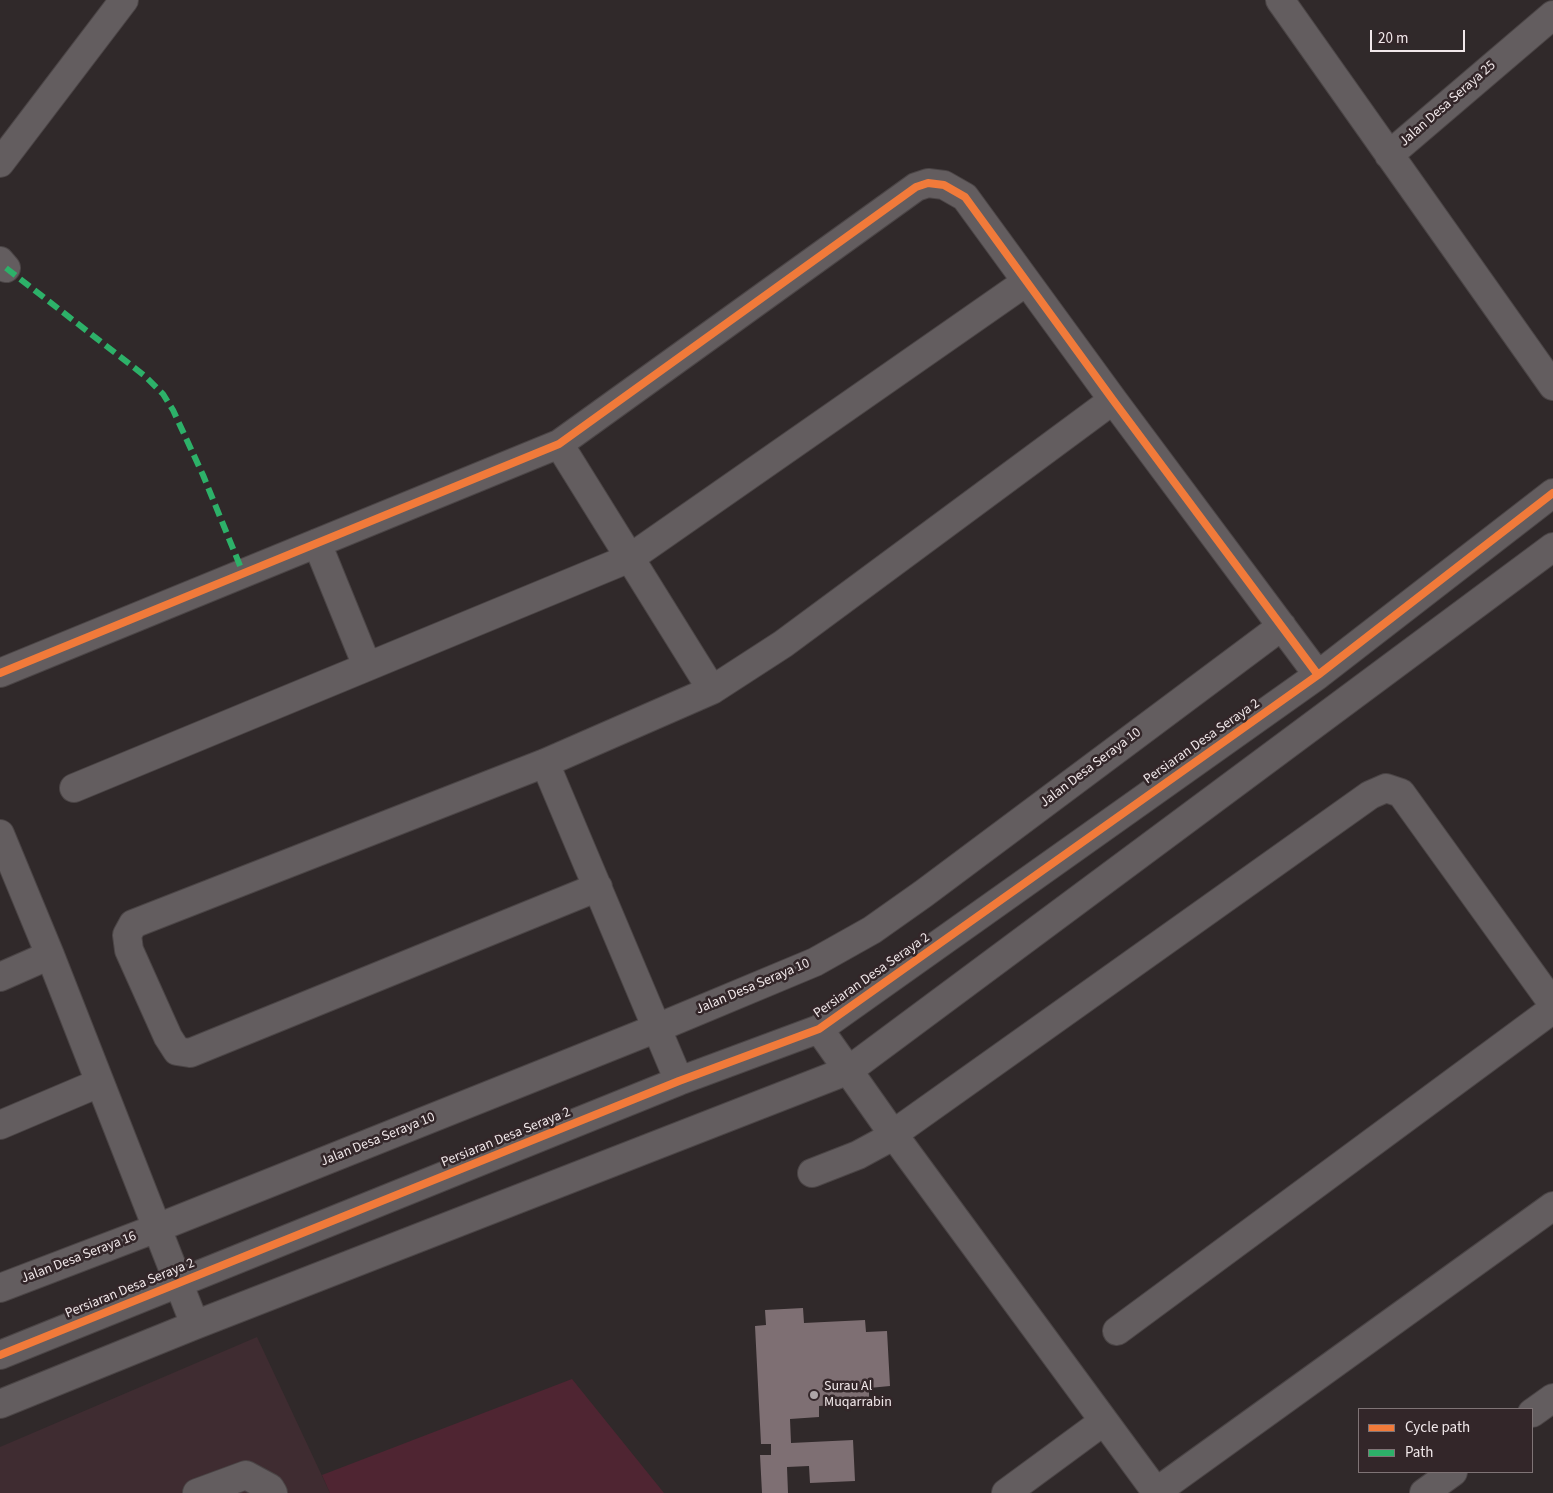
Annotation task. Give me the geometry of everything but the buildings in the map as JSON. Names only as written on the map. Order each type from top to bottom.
[{"type":"street","points":[[0,163],[124,0]]},
{"type":"street","points":[[1280,0],[1553,386]]},
{"type":"street","name":"Jalan Desa Seraya 25","points":[[1389,155],[1553,15]]},
{"type":"street","points":[[0,674],[559,444],[916,187],[928,183],[944,185],[965,197],[1113,400],[1318,675]]},
{"type":"street","points":[[74,788],[630,558],[1026,282]]},
{"type":"street","points":[[598,887],[190,1053],[177,1051],[168,1037],[130,950],[127,935],[133,924],[545,763],[712,690],[783,644],[1113,400]]},
{"type":"street","points":[[559,444],[712,690]]},
{"type":"street","name":"Persiaran Desa Seraya 2","points":[[0,1355],[679,1081],[819,1029],[1318,675],[1553,493]]},
{"type":"street","points":[[317,544],[367,666]]},
{"type":"street","points":[[0,1404],[195,1325],[849,1070],[1553,547]]},
{"type":"street","name":"Jalan Desa Seraya 10","points":[[157,1228],[657,1028],[815,962],[872,930],[1282,626]]},
{"type":"street","points":[[545,763],[679,1081]]},
{"type":"street","points":[[812,1173],[858,1155],[893,1134],[1370,795],[1386,788],[1401,793],[1553,1004]]},
{"type":"street","points":[[0,834],[50,955],[195,1325]]},
{"type":"street","points":[[0,976],[50,955]]},
{"type":"street","points":[[1118,1331],[1553,1009]]},
{"type":"street","points":[[819,1029],[893,1134],[1157,1492],[1553,1206]]},
{"type":"street","points":[[0,1125],[99,1083]]},
{"type":"street","name":"Jalan Desa Seraya 16","points":[[0,1288],[157,1228]]},
{"type":"street","points":[[1533,1412],[1553,1398]]},
{"type":"street","points":[[1014,1491],[1104,1421]]},
{"type":"street","points":[[1424,1493],[1452,1473]]},
{"type":"street","points":[[197,1493],[246,1475],[270,1488],[274,1493]]},
{"type":"shaded area","points":[[257,1337],[330,1493],[0,1493],[0,1447]]},
{"type":"shaded area","points":[[572,1379],[664,1493],[330,1493],[322,1475]]},
{"type":"marked path","points":[[6,268],[145,376],[163,394],[173,410],[203,475],[243,573]]},
{"type":"cycle path","points":[[0,673],[559,444],[916,187],[928,183],[944,185],[965,197],[1113,400],[1318,675]]},
{"type":"cycle path","points":[[0,1355],[679,1081],[819,1029],[1318,675],[1553,493]]},
{"type":"place","name":"Surau Al Muqarrabin","points":[[814,1395]]}]
